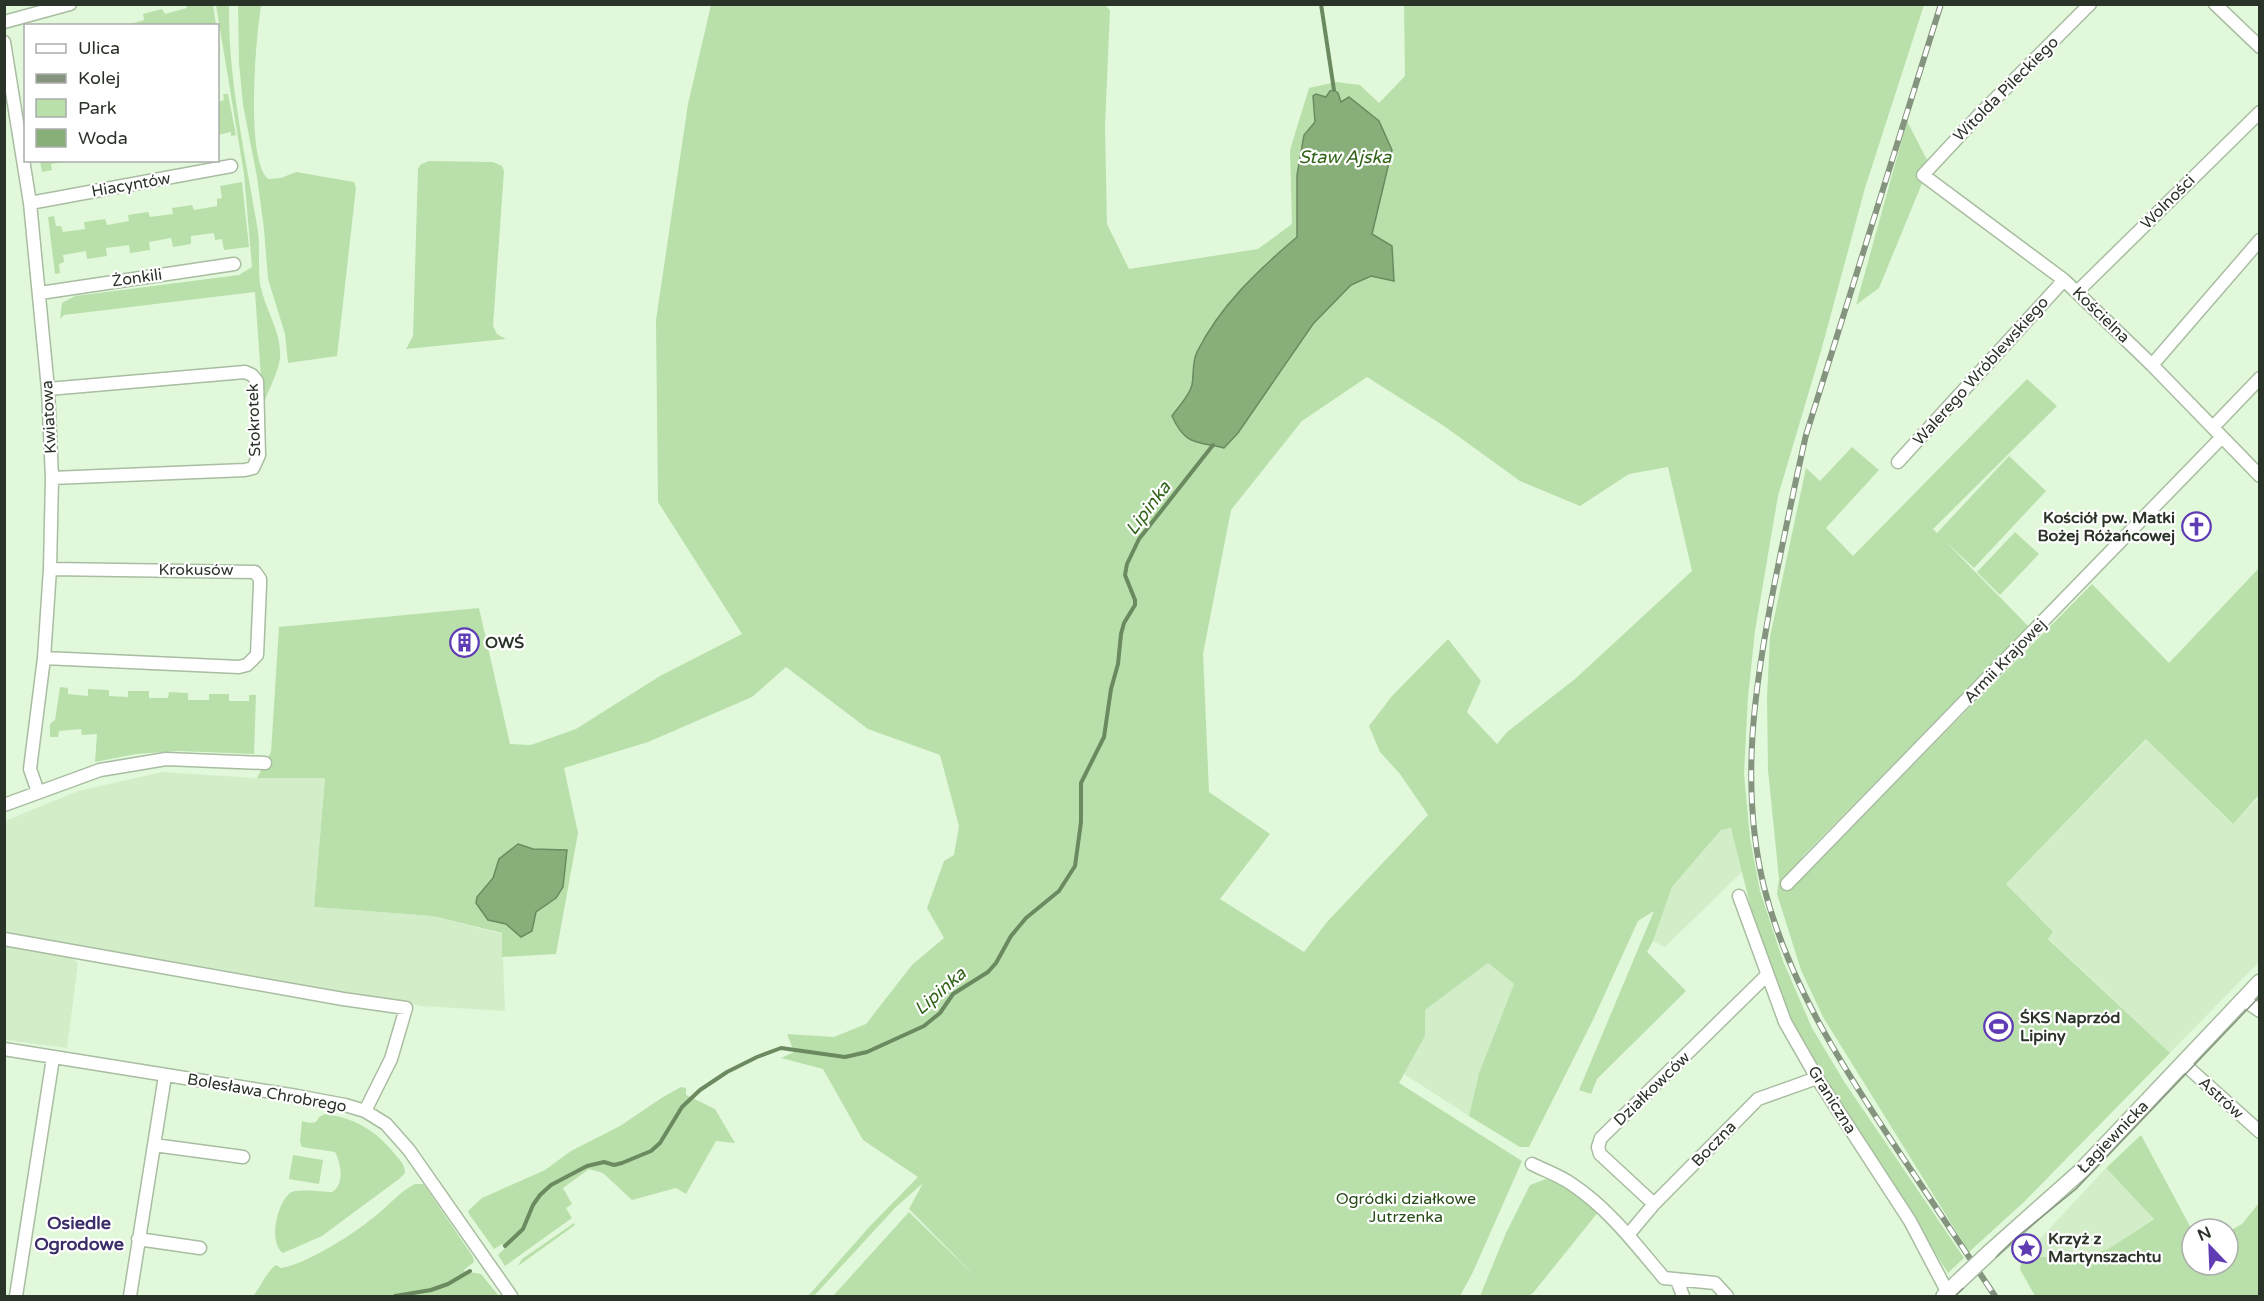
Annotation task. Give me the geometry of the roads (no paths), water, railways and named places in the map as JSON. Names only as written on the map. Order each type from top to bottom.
[{"type":"street","points":[[4,22],[70,4]]},
{"type":"street","name":"Witolda Pileckiego","points":[[1923,175],[1979,115],[2090,4]]},
{"type":"street","points":[[2215,4],[2259,47]]},
{"type":"street","name":"Kwiatowa","points":[[4,42],[21,112],[24,142]]},
{"type":"street","name":"Wolności","points":[[2077,292],[2259,112]]},
{"type":"street","name":"Kwiatowa","points":[[26,162],[48,389],[52,478],[50,569],[44,658],[30,769],[38,792]]},
{"type":"street","name":"Hiacyntów","points":[[30,203],[231,166]]},
{"type":"street","name":"Kościelna","points":[[1923,175],[2064,280],[2152,365],[2259,476]]},
{"type":"street","points":[[2152,365],[2259,240]]},
{"type":"street","name":"Żonkili","points":[[40,292],[234,264]]},
{"type":"street","name":"Walerego Wróblewskiego","points":[[1898,462],[2064,280]]},
{"type":"street","name":"Stokrotek","points":[[48,389],[245,372],[252,375],[256,381],[259,455],[253,468],[52,478]]},
{"type":"street","name":"Armii Krajowej","points":[[1787,884],[2218,432],[2259,378]]},
{"type":"street","name":"Krokusów","points":[[44,658],[238,668],[247,665],[257,655],[260,579],[255,572],[50,569]]},
{"type":"street","points":[[4,805],[100,770],[166,759],[265,763]]},
{"type":"street","name":"Graniczna","points":[[1739,896],[1785,1022],[1817,1078],[1910,1221],[1950,1291]]},
{"type":"street","points":[[4,939],[406,1008],[392,1059],[365,1111]]},
{"type":"street","name":"Działkowców","points":[[1654,1204],[1600,1154],[1598,1147],[1601,1138],[1767,975]]},
{"type":"street","name":"Łagiewnicka","points":[[1950,1291],[2081,1171],[2259,982]]},
{"type":"street","points":[[2244,1000],[2259,1011]]},
{"type":"street","name":"Bolesława Chrobrego","points":[[4,1049],[297,1096],[365,1111],[386,1124],[410,1150],[511,1296]]},
{"type":"street","points":[[16,1296],[54,1058]]},
{"type":"street","name":"Astrów","points":[[2183,1064],[2259,1132]]},
{"type":"street","points":[[130,1296],[165,1076]]},
{"type":"street","name":"Boczna","points":[[1628,1235],[1654,1204],[1758,1099],[1817,1078]]},
{"type":"street","points":[[154,1145],[243,1157]]},
{"type":"street","points":[[1532,1164],[1572,1184],[1592,1199],[1628,1235],[1664,1278],[1714,1283],[1727,1296]]},
{"type":"street","points":[[138,1239],[200,1248]]},
{"type":"street","points":[[1677,1280],[1683,1296]]},
{"type":"water","name":"Staw Ajska","points":[[1334,90],[1338,93],[1341,102],[1349,97],[1379,121],[1392,150],[1372,234],[1392,246],[1394,281],[1371,276],[1351,285],[1313,324],[1238,433],[1224,448],[1192,440],[1182,432],[1172,416],[1191,389],[1195,356],[1206,335],[1228,304],[1268,262],[1297,237],[1297,175],[1304,135],[1315,122],[1313,96],[1316,94],[1326,97],[1330,91]]},
{"type":"water","points":[[518,844],[533,849],[567,850],[563,887],[556,898],[536,912],[532,931],[521,937],[506,924],[488,920],[476,903],[477,897],[493,878],[499,859]]},
{"type":"waterway","name":"Lipinka","points":[[1321,4],[1334,90]]},
{"type":"waterway","name":"Lipinka","points":[[505,1246],[523,1229],[533,1205],[551,1185],[587,1166],[604,1162],[614,1165],[651,1151],[660,1143],[682,1107],[700,1090],[727,1072],[781,1048],[845,1057],[867,1052],[924,1026],[940,1013],[953,994],[988,972],[996,963],[1011,936],[1026,918],[1059,891],[1075,866],[1081,822],[1081,783],[1104,737],[1111,689],[1118,664],[1121,634],[1124,623],[1135,605],[1125,575],[1127,564],[1139,539],[1213,445]]},
{"type":"waterway","name":"Lipinka","points":[[395,1296],[431,1290],[448,1284],[470,1271]]},
{"type":"tram line","points":[[1955,1296],[2017,1237],[2076,1189],[2260,996]]},
{"type":"railway","points":[[1941,4],[1806,435],[1761,657],[1753,734],[1752,810],[1756,848],[1764,887],[1774,922],[1801,988],[1834,1050],[1995,1296]]},
{"type":"place","name":"Kościół pw. Matki Bożej Różańcowej","points":[[2196,527]]},
{"type":"place","name":"OWŚ","points":[[464,643]]},
{"type":"place","name":"ŚKS Naprzód Lipiny","points":[[1999,1027]]},
{"type":"place","name":"Krzyż z Martynszachtu","points":[[2027,1248]]},
{"type":"district","name":"Osiedle Ogrodowe","points":[[79,1233]]},
{"type":"park label","name":"Ogródki działkowe Jutrzenka","points":[[1406,1208]]}]
